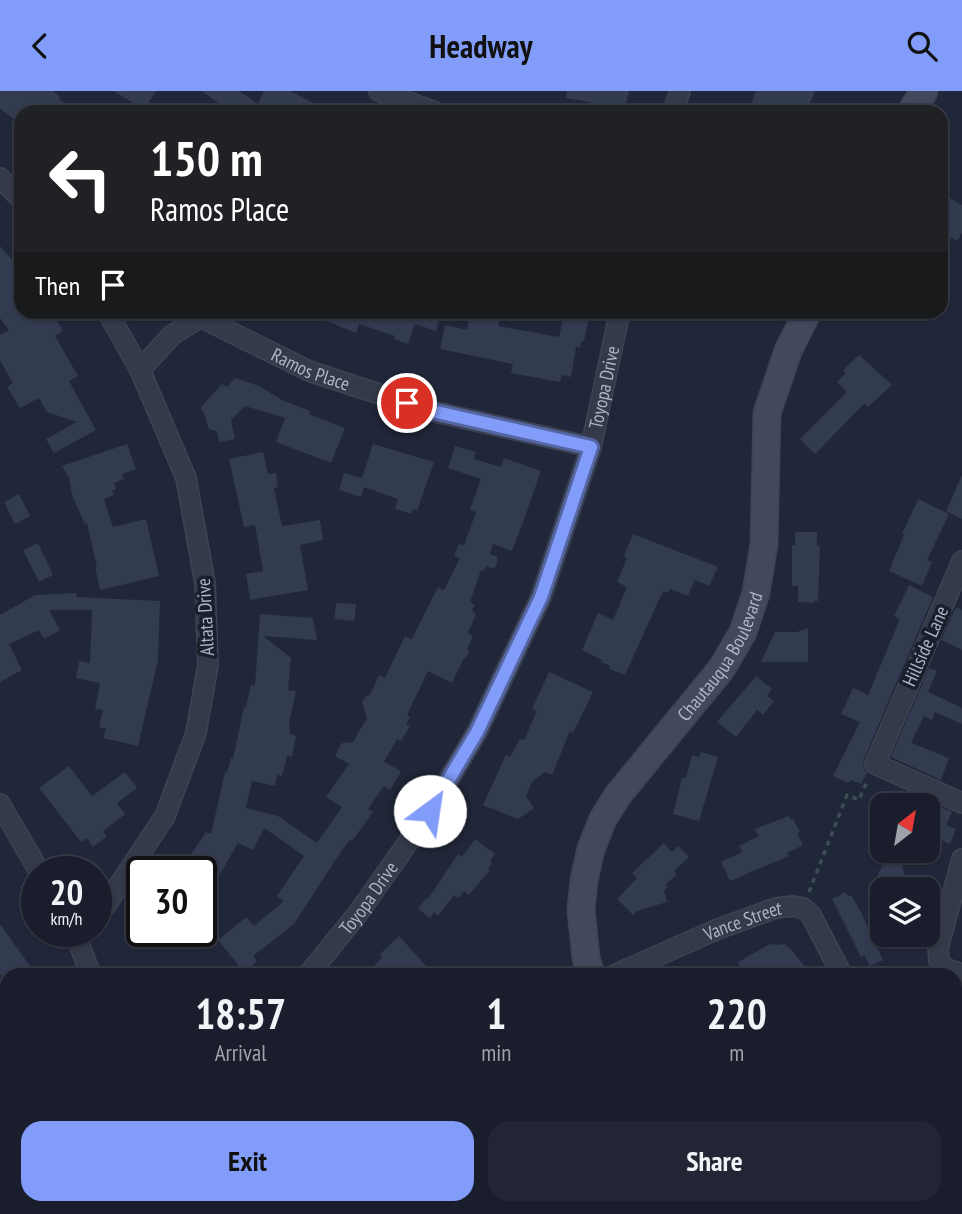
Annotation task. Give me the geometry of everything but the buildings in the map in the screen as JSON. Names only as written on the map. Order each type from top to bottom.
[{"type":"street","points":[[379,91],[416,105]]},
{"type":"street","points":[[0,178],[14,191]]},
{"type":"street","name":"Altata Drive","points":[[111,319],[140,370],[186,478],[205,583],[208,665],[196,733],[165,816],[112,896]]},
{"type":"street","name":"Ramos Place","points":[[140,370],[190,319]]},
{"type":"street","name":"Ramos Place","points":[[202,319],[309,371],[432,411],[591,447]]},
{"type":"street","name":"Toyopa Drive","points":[[314,968],[359,912],[414,833],[477,732],[541,597],[591,447],[618,319]]},
{"type":"street","name":"Chautauqua Boulevard","points":[[589,968],[581,910],[591,849],[603,819],[618,795],[722,668],[743,632],[756,593],[764,544],[767,413],[788,351],[804,319]]},
{"type":"street","name":"Hillside Lane","points":[[875,764],[962,561]]},
{"type":"street","points":[[875,764],[962,803]]},
{"type":"street","points":[[0,804],[30,856]]},
{"type":"street","points":[[944,968],[939,960],[938,948],[962,859]]},
{"type":"street","name":"Vance Street","points":[[630,968],[718,929],[776,908],[793,906],[803,908],[811,915],[839,968]]},
{"type":"street","points":[[81,947],[89,968]]},
{"type":"path","points":[[803,908],[847,795],[859,800],[875,764]]},
{"type":"route","points":[[407,403],[591,447],[541,597],[477,732],[430,811]]}]
